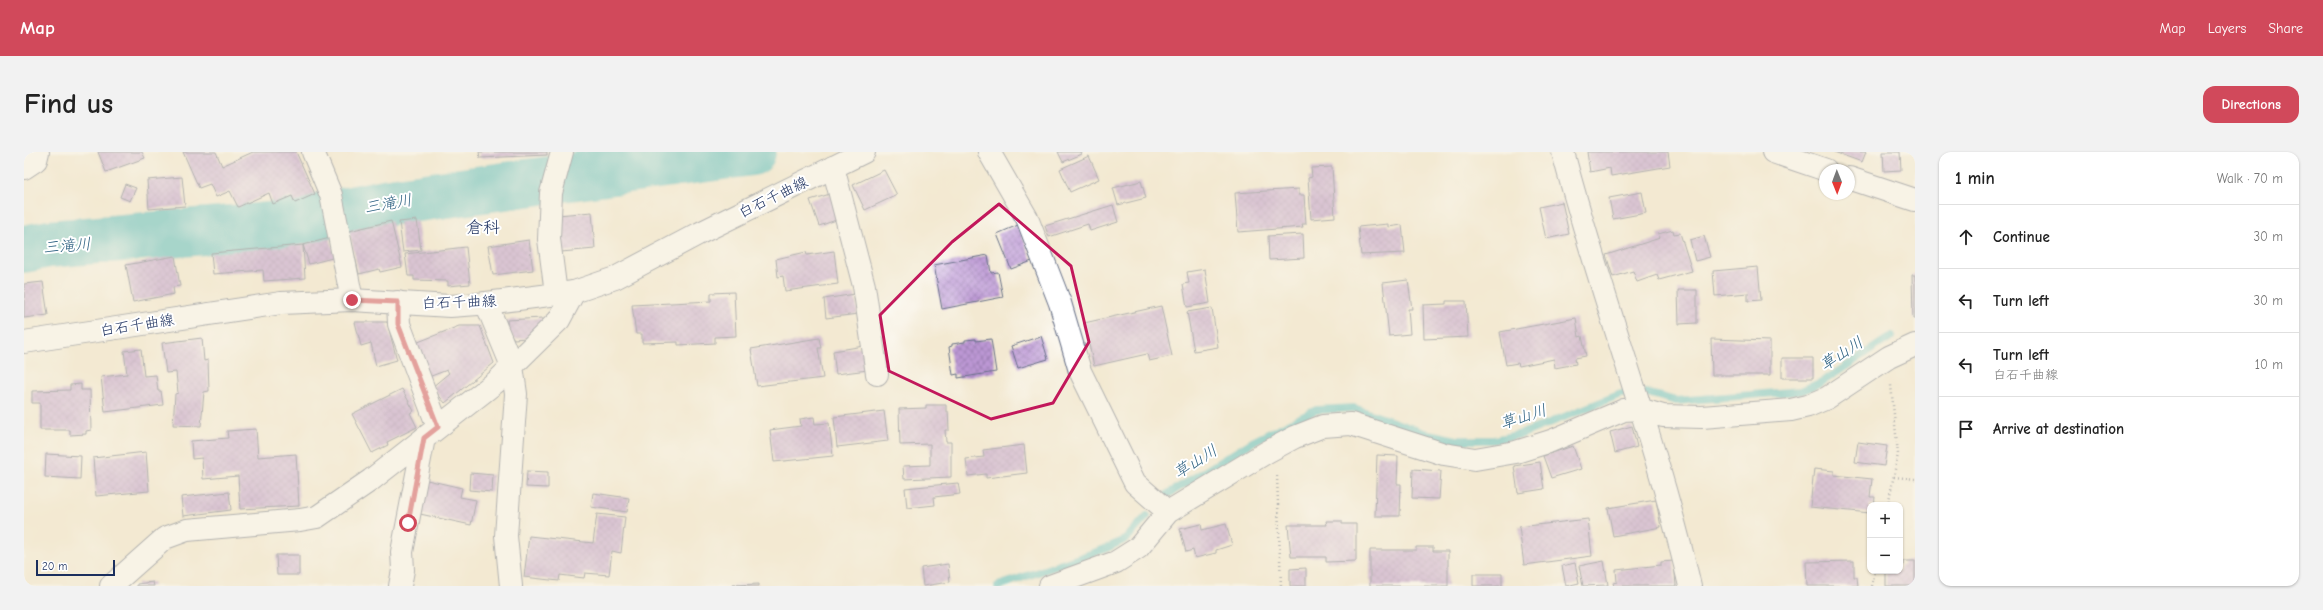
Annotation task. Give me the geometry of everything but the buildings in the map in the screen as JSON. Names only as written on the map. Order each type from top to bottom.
[{"type":"street","points":[[24,168],[36,160],[38,152]]},
{"type":"street","points":[[312,152],[331,196],[352,300]]},
{"type":"street","name":"白石千曲線","points":[[24,342],[281,303],[352,300],[450,306],[565,293],[615,278],[700,233],[864,152]]},
{"type":"street","points":[[989,152],[1027,218],[1060,303],[1080,370],[1135,484],[1168,512]]},
{"type":"street","points":[[1563,152],[1577,207],[1676,525],[1690,586]]},
{"type":"street","points":[[1773,152],[1819,168]]},
{"type":"street","points":[[114,585],[165,538],[187,530],[300,520],[317,517],[371,480],[496,382],[559,320],[565,293],[548,239],[551,192],[562,154]]},
{"type":"street","points":[[833,167],[864,286],[877,374]]},
{"type":"street","points":[[1855,180],[1915,200]]},
{"type":"street","points":[[398,302],[398,324],[431,432],[402,552],[403,570],[400,586]]},
{"type":"street","points":[[486,303],[512,366],[516,394],[506,536],[511,586]]},
{"type":"street","points":[[1636,399],[1663,416],[1702,417],[1791,410],[1808,406],[1827,398],[1889,357],[1915,345]]},
{"type":"street","points":[[1059,584],[1116,562],[1138,548],[1168,512],[1276,447],[1323,426],[1351,424],[1444,454],[1475,460],[1516,452],[1551,441],[1624,410],[1636,399]]},
{"type":"path","points":[[1889,357],[1898,454],[1889,502]]},
{"type":"path","points":[[1276,447],[1281,586]]},
{"type":"path","points":[[1894,477],[1915,479]]},
{"type":"path","points":[[1872,586],[1874,574]]},
{"type":"highlighted area","points":[[999,204],[1071,266],[1089,342],[1053,403],[991,419],[889,371],[880,315],[952,242]]},
{"type":"waterway","name":"三滝川","points":[[24,249],[49,244],[279,225],[389,202],[752,152]]},
{"type":"waterway","name":"草山川","points":[[1168,494],[1254,441],[1316,410],[1354,408],[1424,433],[1457,440],[1494,440],[1522,434],[1621,394],[1647,393],[1676,401],[1801,391],[1822,382],[1892,336]]},
{"type":"waterway","name":"草山川","points":[[998,586],[1105,549],[1126,539],[1147,516]]},
{"type":"district","name":"倉科","points":[[483,227]]},
{"type":"route","points":[[352,300],[398,302],[398,324],[438,427],[424,438],[408,523]]}]
